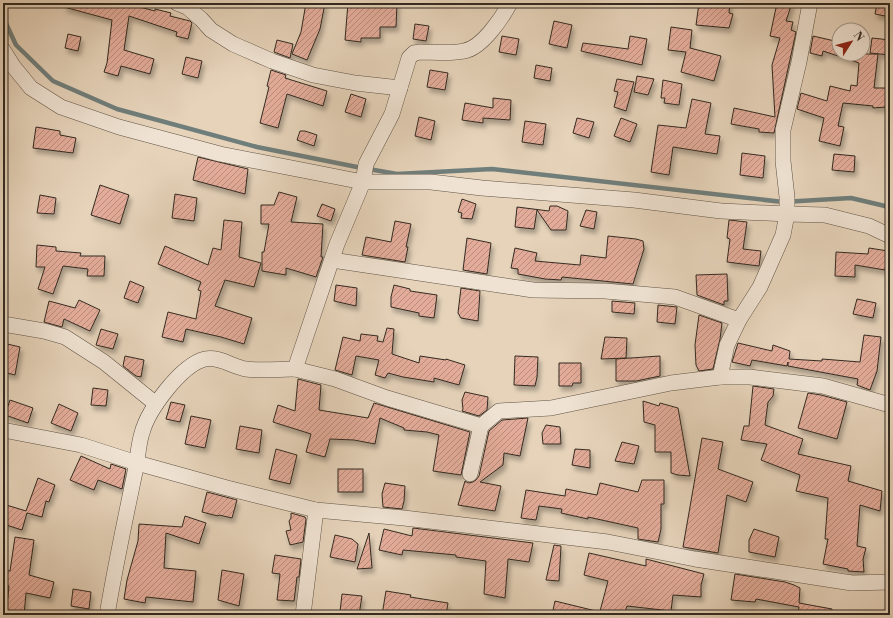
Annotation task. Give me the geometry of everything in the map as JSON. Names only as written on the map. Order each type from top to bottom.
[{"type":"street","points":[[177,3],[188,7],[211,30],[233,44],[272,60],[313,75],[355,83],[400,88]]},
{"type":"street","points":[[295,369],[337,244],[364,174],[392,114],[409,58],[414,53],[465,51],[477,45],[494,29],[510,3]]},
{"type":"street","points":[[720,378],[727,345],[739,320],[763,280],[783,235],[787,206],[783,161],[783,130],[799,62],[810,3]]},
{"type":"street","points":[[3,50],[13,66],[31,88],[62,107],[119,127],[220,154],[431,182],[634,200],[721,211],[787,206],[869,226],[890,236]]},
{"type":"street","points":[[332,260],[533,290],[605,291],[675,297],[739,320]]},
{"type":"street","points":[[3,324],[44,331],[65,337],[104,362],[156,404]]},
{"type":"street","points":[[107,615],[119,546],[142,433],[156,404],[181,373],[198,362],[206,358],[246,369],[295,369],[335,379],[387,398],[481,426]]},
{"type":"street","points":[[470,474],[481,426],[499,411],[551,408],[672,383],[720,378],[750,378],[823,386],[890,406]]},
{"type":"street","points":[[3,430],[81,445],[137,463],[316,510],[412,519],[608,542],[695,559],[852,584],[890,582]]},
{"type":"street","points":[[303,615],[316,510]]},
{"type":"building","points":[[65,3],[124,3],[155,11],[155,9],[171,13],[170,16],[190,21],[192,23],[188,39],[176,36],[177,32],[129,16],[124,50],[154,59],[150,74],[121,66],[118,76],[104,72],[107,63],[112,20],[64,7]]},
{"type":"building","points":[[306,3],[325,3],[320,29],[307,60],[292,54],[301,32]]},
{"type":"building","points":[[348,3],[397,3],[396,27],[380,27],[380,38],[361,38],[361,42],[345,40]]},
{"type":"building","points":[[699,3],[730,3],[729,13],[733,14],[729,28],[696,25]]},
{"type":"building","points":[[777,3],[792,3],[786,21],[793,22],[791,30],[796,32],[774,133],[759,132],[759,129],[731,124],[734,108],[775,117],[772,65],[780,38],[770,36]]},
{"type":"building","points":[[877,3],[890,3],[890,17],[875,14]]},
{"type":"building","points":[[554,21],[572,25],[567,48],[549,44]]},
{"type":"building","points":[[415,24],[429,26],[426,41],[413,39]]},
{"type":"building","points":[[671,27],[692,30],[690,48],[721,56],[714,81],[681,72],[686,52],[668,50]]},
{"type":"building","points":[[68,34],[81,37],[78,51],[65,48]]},
{"type":"building","points":[[502,36],[519,39],[516,55],[499,52]]},
{"type":"building","points":[[630,36],[647,39],[642,65],[581,51],[583,43],[628,49]]},
{"type":"building","points":[[813,36],[831,40],[831,54],[823,51],[822,56],[810,53]]},
{"type":"building","points":[[872,38],[890,40],[890,55],[871,53]]},
{"type":"building","points":[[277,40],[293,44],[290,58],[274,52]]},
{"type":"building","points":[[871,54],[878,54],[874,88],[886,88],[886,107],[873,108],[873,106],[843,103],[838,126],[844,127],[840,146],[819,141],[824,118],[797,109],[801,93],[827,101],[830,86],[850,91],[851,85],[857,86],[859,63],[856,62],[871,62]]},
{"type":"building","points":[[186,57],[202,61],[198,78],[182,74]]},
{"type":"building","points":[[536,65],[552,68],[550,81],[534,78]]},
{"type":"building","points":[[271,70],[286,75],[285,78],[327,91],[323,106],[287,94],[278,128],[260,123],[269,87],[267,86]]},
{"type":"building","points":[[430,70],[448,73],[445,90],[427,87]]},
{"type":"building","points":[[637,76],[654,79],[648,95],[634,92]]},
{"type":"building","points":[[617,79],[634,82],[626,111],[614,107],[618,92],[614,91]]},
{"type":"building","points":[[663,80],[682,84],[679,105],[664,103],[665,98],[661,98]]},
{"type":"building","points":[[351,94],[366,99],[361,117],[345,112]]},
{"type":"building","points":[[493,98],[511,100],[510,120],[483,118],[483,123],[462,120],[465,103],[493,108]]},
{"type":"building","points":[[692,99],[711,103],[705,134],[720,136],[717,154],[673,147],[669,175],[651,172],[658,125],[686,128]]},
{"type":"building","points":[[419,117],[435,121],[431,140],[415,136]]},
{"type":"building","points":[[577,118],[594,122],[589,138],[573,133]]},
{"type":"building","points":[[621,118],[637,124],[630,142],[614,136]]},
{"type":"building","points":[[525,121],[546,124],[543,145],[522,142]]},
{"type":"building","points":[[36,127],[60,131],[60,135],[76,138],[73,153],[33,148]]},
{"type":"building","points":[[300,131],[317,135],[314,146],[297,140]]},
{"type":"building","points":[[742,153],[765,156],[763,178],[740,175]]},
{"type":"building","points":[[834,154],[855,156],[854,172],[832,170]]},
{"type":"building","points":[[198,157],[248,169],[245,194],[193,180]]},
{"type":"building","points":[[100,185],[129,195],[120,224],[91,215]]},
{"type":"building","points":[[279,192],[297,197],[291,222],[323,224],[321,257],[323,257],[316,277],[286,268],[286,275],[262,271],[262,252],[264,252],[269,224],[261,224],[261,205],[274,205]]},
{"type":"building","points":[[175,194],[197,198],[194,221],[172,218]]},
{"type":"building","points":[[40,195],[56,198],[54,214],[37,213]]},
{"type":"building","points":[[462,199],[476,204],[472,219],[461,218],[462,213],[458,212]]},
{"type":"building","points":[[322,204],[335,209],[331,221],[317,216]]},
{"type":"building","points":[[550,206],[557,206],[568,211],[566,230],[551,230],[537,210],[534,229],[515,227],[517,207],[549,211]]},
{"type":"building","points":[[586,210],[597,212],[594,229],[580,226]]},
{"type":"building","points":[[224,220],[242,222],[239,257],[261,263],[254,287],[225,280],[215,306],[252,318],[244,344],[186,329],[183,342],[162,337],[168,312],[196,319],[201,291],[198,290],[201,282],[158,264],[165,246],[208,265],[213,248],[221,250]]},
{"type":"building","points":[[729,220],[747,222],[743,249],[761,251],[759,266],[727,262],[730,239],[727,238]]},
{"type":"building","points":[[395,221],[411,224],[406,247],[408,247],[405,262],[362,255],[366,237],[391,242]]},
{"type":"building","points":[[608,236],[643,241],[644,249],[633,284],[562,277],[561,280],[545,279],[518,274],[518,269],[511,268],[515,248],[537,253],[535,261],[580,265],[581,255],[606,258]]},
{"type":"building","points":[[467,238],[491,243],[487,274],[463,270]]},
{"type":"building","points":[[37,245],[56,247],[56,251],[81,253],[80,256],[105,256],[104,276],[87,276],[88,269],[63,266],[53,294],[38,289],[45,267],[36,267]]},
{"type":"building","points":[[869,248],[888,251],[885,270],[855,265],[855,277],[835,276],[836,252],[868,254]]},
{"type":"building","points":[[727,274],[728,301],[724,301],[724,305],[697,295],[696,275]]},
{"type":"building","points":[[130,281],[144,287],[138,303],[124,298]]},
{"type":"building","points":[[336,285],[357,288],[356,306],[334,301]]},
{"type":"building","points":[[394,285],[410,289],[410,291],[437,295],[434,318],[419,316],[419,313],[391,307],[391,297]]},
{"type":"building","points":[[461,288],[480,291],[478,321],[461,318],[458,313]]},
{"type":"building","points":[[857,299],[876,303],[873,318],[853,314]]},
{"type":"building","points":[[79,300],[100,310],[90,331],[64,319],[62,327],[44,322],[49,301],[75,308]]},
{"type":"building","points":[[612,301],[635,303],[634,314],[612,312]]},
{"type":"building","points":[[658,305],[677,307],[675,324],[657,322]]},
{"type":"building","points":[[699,315],[722,323],[713,369],[699,371],[696,365],[695,345]]},
{"type":"building","points":[[387,328],[394,329],[392,354],[419,363],[420,356],[446,359],[465,365],[459,385],[434,378],[434,382],[388,373],[385,378],[375,375],[379,360],[356,356],[352,375],[335,370],[343,337],[360,341],[361,334],[378,336],[377,341],[383,342]]},
{"type":"building","points":[[101,329],[118,334],[113,349],[96,345]]},
{"type":"building","points":[[864,335],[881,337],[877,371],[870,390],[857,385],[858,379],[788,366],[788,362],[787,366],[752,360],[750,366],[732,362],[738,343],[772,351],[773,345],[790,351],[789,359],[822,361],[822,359],[860,362]]},
{"type":"building","points":[[605,337],[627,338],[626,358],[601,359]]},
{"type":"building","points":[[3,343],[20,347],[15,375],[3,372]]},
{"type":"building","points":[[125,356],[144,360],[141,377],[136,376],[123,366]]},
{"type":"building","points":[[515,356],[538,357],[535,386],[514,385]]},
{"type":"building","points":[[660,356],[660,376],[636,381],[616,381],[616,359]]},
{"type":"building","points":[[559,363],[581,363],[581,383],[573,383],[572,386],[559,386]]},
{"type":"building","points":[[298,379],[321,385],[319,410],[368,418],[374,403],[470,432],[461,475],[433,471],[439,435],[427,432],[404,430],[404,428],[380,418],[375,444],[354,440],[330,439],[325,457],[306,452],[311,434],[273,422],[278,405],[295,411]]},
{"type":"building","points":[[753,386],[774,389],[773,396],[768,402],[765,425],[803,439],[798,454],[851,466],[848,481],[882,491],[880,511],[860,505],[857,546],[866,548],[863,559],[864,572],[848,571],[848,569],[823,564],[828,539],[825,539],[828,498],[796,491],[800,475],[761,460],[767,444],[741,440],[744,426],[749,426]]},
{"type":"building","points":[[93,388],[108,390],[106,406],[91,405]]},
{"type":"building","points":[[465,392],[488,397],[487,410],[479,416],[462,411],[462,400]]},
{"type":"building","points":[[808,393],[847,402],[837,439],[798,428]]},
{"type":"building","points":[[10,400],[33,408],[28,423],[5,415]]},
{"type":"building","points":[[643,401],[659,406],[660,403],[678,408],[690,476],[671,473],[671,452],[655,452],[655,425],[644,422]]},
{"type":"building","points":[[171,402],[185,405],[180,422],[166,419]]},
{"type":"building","points":[[59,404],[78,413],[71,431],[51,423]]},
{"type":"building","points":[[191,416],[211,420],[205,448],[185,444]]},
{"type":"building","points":[[528,418],[520,456],[504,453],[503,465],[480,482],[501,486],[495,511],[458,505],[465,481],[468,483],[473,482],[479,476],[489,431],[502,420]]},
{"type":"building","points":[[546,425],[560,427],[561,444],[543,444],[542,433]]},
{"type":"building","points":[[240,426],[262,430],[259,453],[236,449]]},
{"type":"building","points":[[702,438],[723,442],[718,469],[753,482],[746,502],[727,495],[718,553],[683,547]]},
{"type":"building","points":[[622,442],[639,446],[634,464],[615,461]]},
{"type":"building","points":[[276,449],[297,455],[290,484],[269,479]]},
{"type":"building","points":[[575,449],[590,450],[590,468],[572,465]]},
{"type":"building","points":[[81,456],[110,469],[111,464],[126,469],[122,489],[98,480],[94,490],[70,480]]},
{"type":"building","points":[[338,469],[363,469],[363,492],[338,492]]},
{"type":"building","points":[[38,478],[55,485],[49,502],[46,501],[42,517],[27,513],[22,530],[3,524],[3,504],[26,511]]},
{"type":"building","points":[[642,480],[664,480],[664,504],[661,504],[661,529],[658,542],[638,539],[638,528],[588,517],[588,519],[561,513],[562,509],[539,506],[536,520],[521,518],[526,490],[565,496],[566,489],[597,495],[600,483],[638,492]]},
{"type":"building","points":[[385,483],[405,486],[402,509],[383,507],[382,494]]},
{"type":"building","points":[[207,492],[237,500],[232,518],[202,512]]},
{"type":"building","points":[[291,513],[305,517],[306,519],[303,542],[290,545],[286,531],[291,530],[289,521],[291,518]]},
{"type":"building","points":[[185,516],[206,523],[199,544],[166,533],[164,568],[196,571],[193,602],[146,597],[145,603],[124,599],[127,580],[138,541],[139,524],[182,527]]},
{"type":"building","points":[[413,528],[533,543],[529,562],[508,559],[505,598],[484,594],[486,561],[456,557],[456,555],[403,550],[402,555],[379,550],[384,529],[412,536]]},
{"type":"building","points":[[754,529],[779,537],[775,557],[749,552],[749,540]]},
{"type":"building","points":[[369,533],[372,568],[357,569]]},
{"type":"building","points":[[335,535],[352,539],[358,544],[355,562],[330,557]]},
{"type":"building","points":[[15,537],[34,540],[29,575],[54,582],[50,598],[26,593],[24,615],[6,615],[9,586],[3,585],[3,570],[10,571]]},
{"type":"building","points":[[554,545],[561,546],[559,581],[546,580]]},
{"type":"building","points":[[589,553],[646,566],[646,559],[704,574],[701,585],[701,597],[673,595],[671,611],[627,606],[624,615],[599,615],[608,581],[584,575]]},
{"type":"building","points":[[275,555],[301,559],[294,601],[277,600],[280,574],[272,573]]},
{"type":"building","points":[[222,570],[244,574],[239,606],[218,600]]},
{"type":"building","points":[[735,574],[785,582],[794,585],[800,588],[799,603],[832,609],[832,615],[798,615],[799,607],[756,599],[755,602],[731,600]]},
{"type":"building","points":[[73,589],[91,592],[89,609],[71,606]]},
{"type":"building","points":[[386,591],[411,595],[410,597],[448,603],[446,615],[382,615]]},
{"type":"building","points":[[342,594],[362,596],[359,615],[340,612]]},
{"type":"building","points":[[555,601],[596,611],[595,615],[552,615]]},
{"type":"waterway","points":[[3,17],[16,45],[53,81],[117,109],[257,147],[397,174],[492,169],[783,202],[851,198],[885,206],[890,211]]}]
